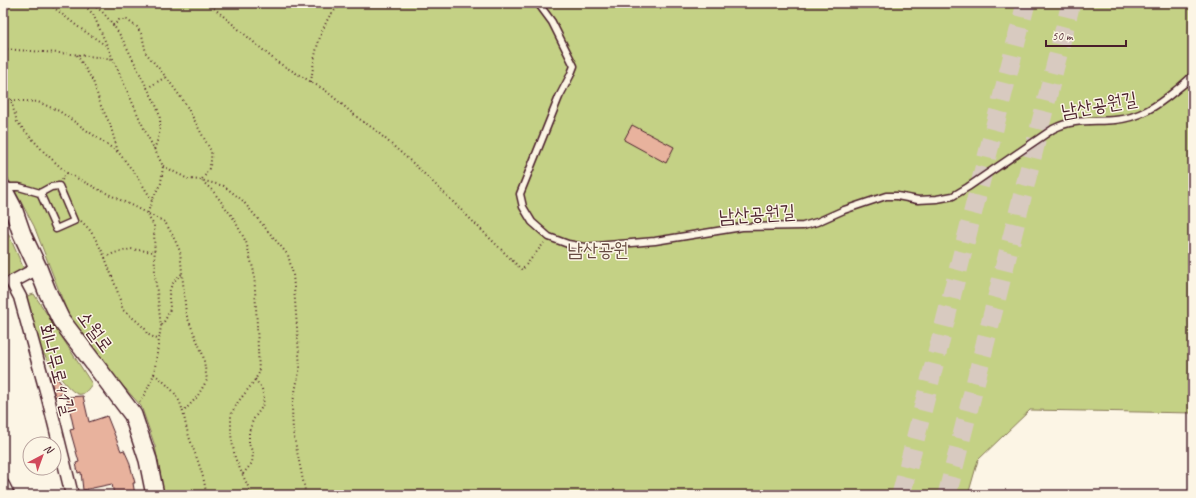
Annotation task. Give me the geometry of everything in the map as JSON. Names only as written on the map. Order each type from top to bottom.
[{"type":"main road","name":"소월로","points":[[3,188],[61,320],[133,415],[148,460],[155,495]]},
{"type":"street","name":"회나무로41길","points":[[38,268],[8,285],[20,298],[48,398],[72,495]]},
{"type":"street","points":[[3,485],[8,495]]},
{"type":"lane","name":"남산공원길","points":[[538,3],[552,22],[574,66],[550,119],[520,194],[523,207],[532,222],[550,237],[568,244],[584,247],[655,242],[742,227],[803,226],[886,196],[897,196],[918,200],[953,196],[968,188],[1062,124],[1130,118],[1159,104],[1189,80],[1193,74]]},
{"type":"lane","points":[[3,188],[19,187],[40,193],[51,187],[59,186],[74,220],[56,229],[40,193]]},
{"type":"path","points":[[46,3],[106,46]]},
{"type":"path","points":[[84,3],[93,14],[106,46],[154,150],[163,166],[188,179],[201,180],[224,186],[242,200],[288,255],[293,274],[300,367],[292,407],[293,432],[306,495]]},
{"type":"path","points":[[84,3],[92,4],[105,15],[113,26],[124,42],[156,105],[160,119],[160,135],[154,150]]},
{"type":"path","points":[[208,3],[277,62],[325,90],[358,118],[374,129],[415,165],[522,270],[550,237]]},
{"type":"path","points":[[311,82],[315,52],[320,36],[330,16],[342,3]]},
{"type":"path","points":[[113,26],[118,20],[127,20],[137,27],[142,35],[146,53],[185,103],[211,151],[212,160],[209,170],[201,180]]},
{"type":"path","points":[[3,49],[112,59]]},
{"type":"path","points":[[77,55],[93,81],[101,106],[110,124],[119,153]]},
{"type":"path","points":[[147,88],[166,77]]},
{"type":"path","points":[[3,94],[11,100],[38,102],[59,111],[119,153],[137,176],[152,200]]},
{"type":"path","points":[[11,100],[17,122],[44,152],[67,173],[147,215],[165,222],[172,234],[180,251],[186,314],[203,355],[207,380],[197,398],[184,411]]},
{"type":"path","points":[[147,215],[152,200],[161,183],[163,166]]},
{"type":"path","points":[[201,180],[213,190],[234,219],[246,242],[254,272],[259,373],[231,414],[231,435],[235,458],[252,495]]},
{"type":"path","points":[[133,415],[154,374],[161,326],[155,275],[154,225],[147,215]]},
{"type":"path","points":[[74,220],[81,221],[95,238],[105,258],[123,310],[138,322],[145,329],[147,334],[159,340]]},
{"type":"path","points":[[105,258],[114,253],[131,249],[154,252]]},
{"type":"path","points":[[161,326],[168,316],[170,308],[169,297],[171,285],[175,279],[183,274]]},
{"type":"path","points":[[154,374],[163,380],[176,395],[184,411],[187,429],[204,480],[207,494]]},
{"type":"path","points":[[243,474],[252,463],[253,453],[249,444],[249,432],[253,420],[262,407],[264,399],[262,389],[255,379]]},
{"type":"green space","name":"남산공원","points":[[3,3],[1193,3],[1193,413],[1030,410],[978,460],[968,495],[164,495],[155,446],[141,406],[107,368],[68,314],[34,226],[3,169]]},
{"type":"green space","points":[[3,222],[24,269],[7,278],[3,276]]},
{"type":"green space","points":[[34,294],[92,384],[82,394],[78,394],[73,391],[60,377],[53,368],[32,331],[26,300],[27,296]]},
{"type":"building","points":[[632,125],[674,147],[666,163],[624,140]]},
{"type":"building","points":[[54,374],[66,390],[55,397],[50,377]]},
{"type":"building","points":[[83,396],[89,422],[107,416],[121,451],[124,450],[129,461],[135,483],[133,483],[135,495],[114,495],[112,484],[83,490],[81,472],[78,473],[76,463],[79,462],[70,430],[74,429],[67,397]]},
{"type":"tunnel","points":[[901,495],[1026,3]]},
{"type":"tunnel","points":[[947,495],[1071,3]]}]
